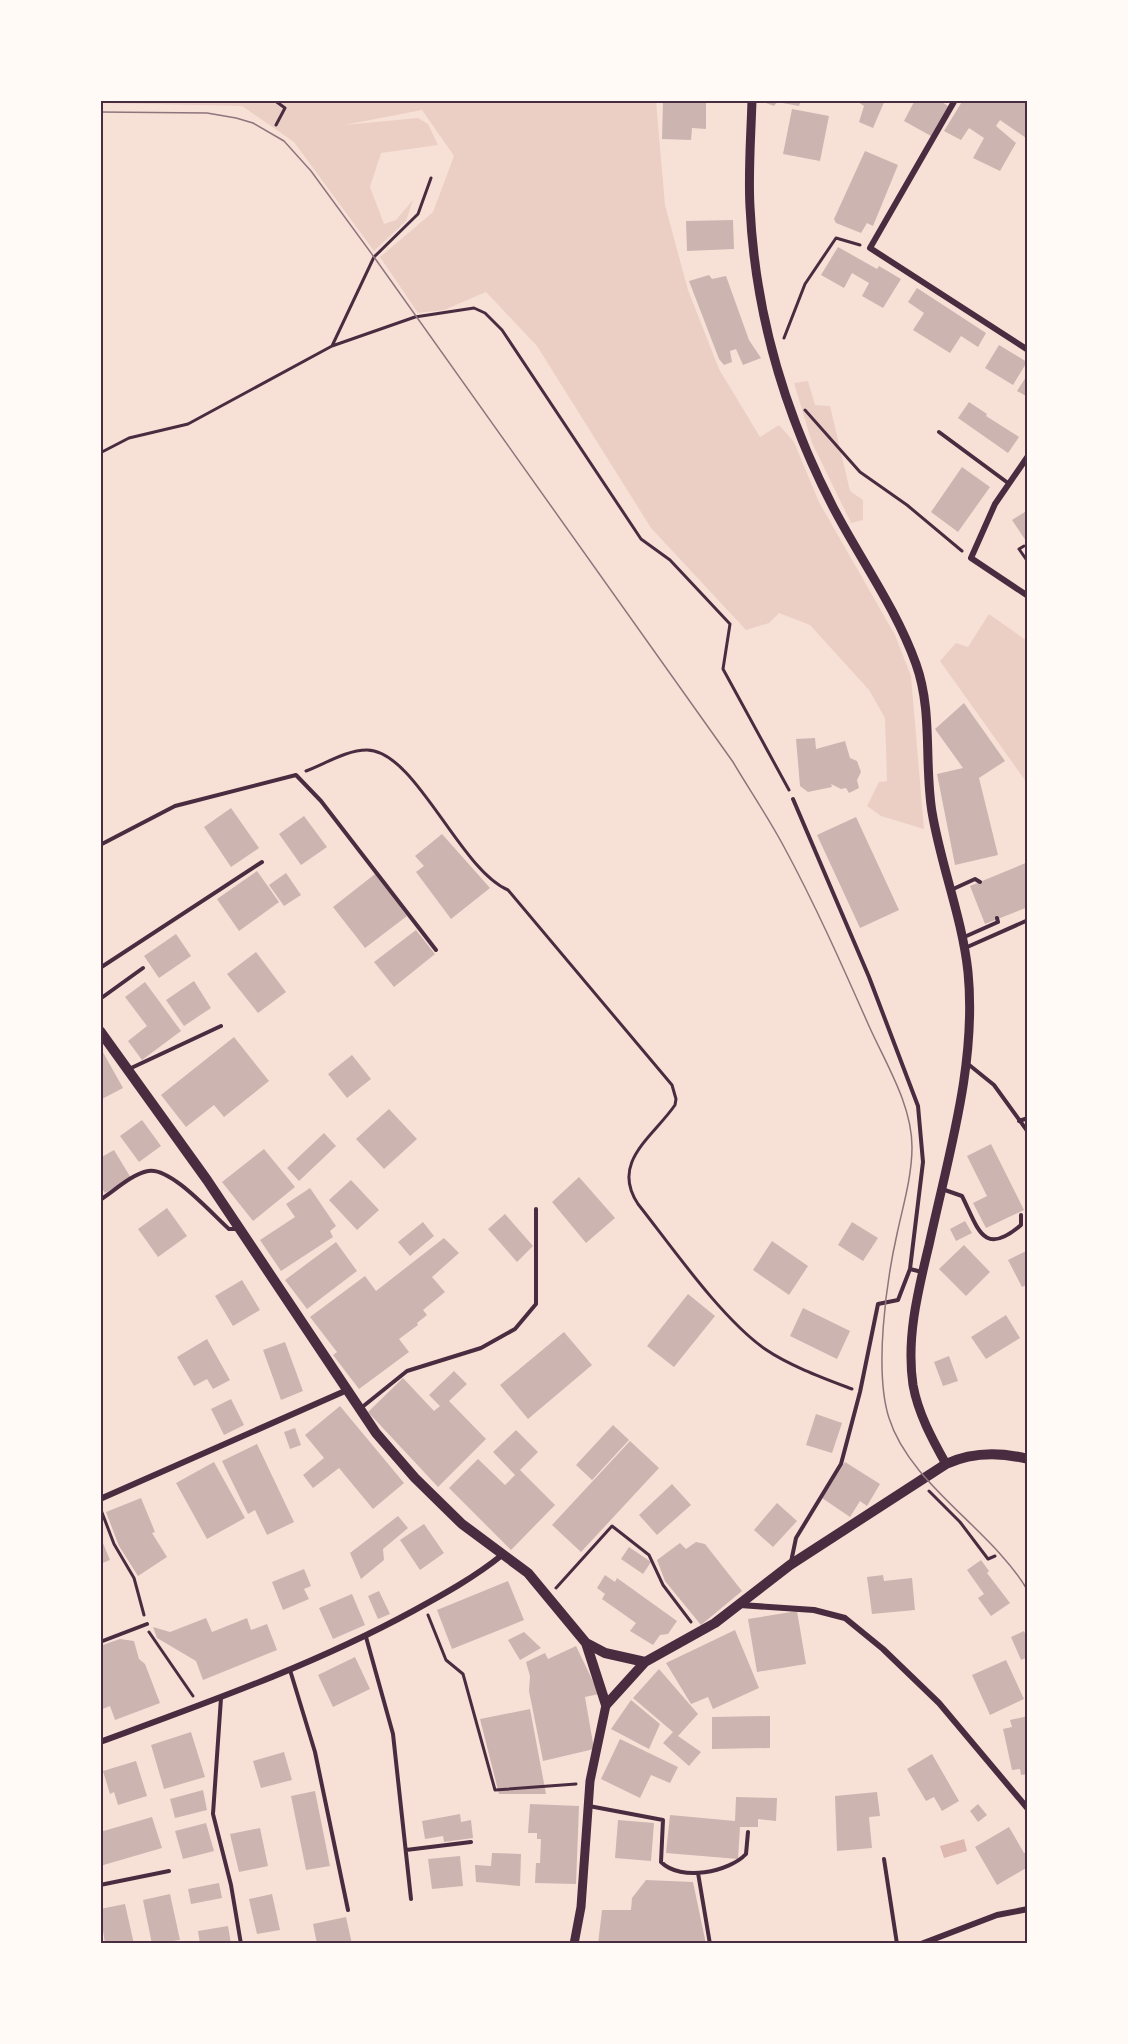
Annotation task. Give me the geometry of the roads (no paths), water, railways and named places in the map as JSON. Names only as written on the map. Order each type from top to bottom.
[{"type":"main road","points":[[100,1031],[239,1229],[358,1410],[415,1478],[474,1535],[521,1566],[549,1596],[586,1643],[606,1705],[645,1662],[699,1633],[740,1605],[790,1565],[946,1464],[971,1455],[1004,1455],[1028,1459]]},
{"type":"main road","points":[[586,1643],[605,1653],[645,1662]]},
{"type":"street","points":[[752,100],[750,206],[763,315],[786,397],[832,506],[911,650],[922,686],[932,809],[964,949],[969,1005],[967,1063],[911,1331],[913,1387],[926,1425],[946,1464]]},
{"type":"street","points":[[955,100],[870,248],[1028,350]]},
{"type":"street","points":[[1028,456],[1008,483],[983,525],[971,558],[1028,596]]},
{"type":"street","points":[[100,1499],[345,1391]]},
{"type":"street","points":[[100,1742],[200,1706],[366,1637],[472,1577],[502,1555]]},
{"type":"street","points":[[740,1605],[814,1610],[845,1618],[883,1649],[939,1703],[1028,1809]]},
{"type":"street","points":[[574,1944],[581,1908],[590,1781],[606,1705]]},
{"type":"street","points":[[921,1944],[998,1915],[1028,1909]]},
{"type":"lane","points":[[939,432],[1008,483]]},
{"type":"lane","points":[[100,845],[175,806],[296,775],[321,801],[436,950]]},
{"type":"lane","points":[[790,1565],[796,1538],[841,1464],[860,1392],[878,1304],[898,1300],[910,1269],[923,1162],[918,1106],[869,977],[793,799]]},
{"type":"lane","points":[[100,968],[262,862]]},
{"type":"lane","points":[[950,890],[975,879],[980,882]]},
{"type":"lane","points":[[962,939],[998,922],[997,918]]},
{"type":"lane","points":[[964,949],[1028,920]]},
{"type":"lane","points":[[100,999],[143,968]]},
{"type":"lane","points":[[128,1070],[221,1026]]},
{"type":"lane","points":[[967,1063],[994,1085],[1028,1132]]},
{"type":"lane","points":[[1019,1121],[1028,1118]]},
{"type":"lane","points":[[100,1200],[144,1172],[156,1170],[177,1183],[229,1229],[239,1229]]},
{"type":"lane","points":[[941,1189],[962,1196],[981,1233],[991,1240],[996,1241],[1009,1236],[1023,1223],[1021,1215]]},
{"type":"lane","points":[[358,1410],[407,1371],[481,1348],[514,1329],[536,1304],[537,1209]]},
{"type":"lane","points":[[910,1269],[923,1272]]},
{"type":"lane","points":[[100,1642],[147,1624]]},
{"type":"lane","points":[[366,1637],[393,1734],[411,1899]]},
{"type":"lane","points":[[290,1669],[315,1752],[348,1911]]},
{"type":"lane","points":[[221,1697],[213,1814],[231,1885],[241,1944]]},
{"type":"lane","points":[[588,1805],[663,1820],[661,1862],[678,1871],[698,1873],[742,1859],[746,1854],[748,1832]]},
{"type":"lane","points":[[406,1850],[471,1842]]},
{"type":"lane","points":[[884,1859],[897,1944]]},
{"type":"lane","points":[[100,1885],[169,1871]]},
{"type":"lane","points":[[698,1873],[710,1944]]},
{"type":"tram line","points":[[100,112],[207,113],[253,123],[284,141],[311,171],[374,257],[733,762],[777,835],[806,890],[897,1085],[908,1116],[912,1147],[910,1169],[893,1254],[883,1327],[882,1376],[889,1418],[900,1442],[915,1465],[994,1547],[1028,1591]]}]
